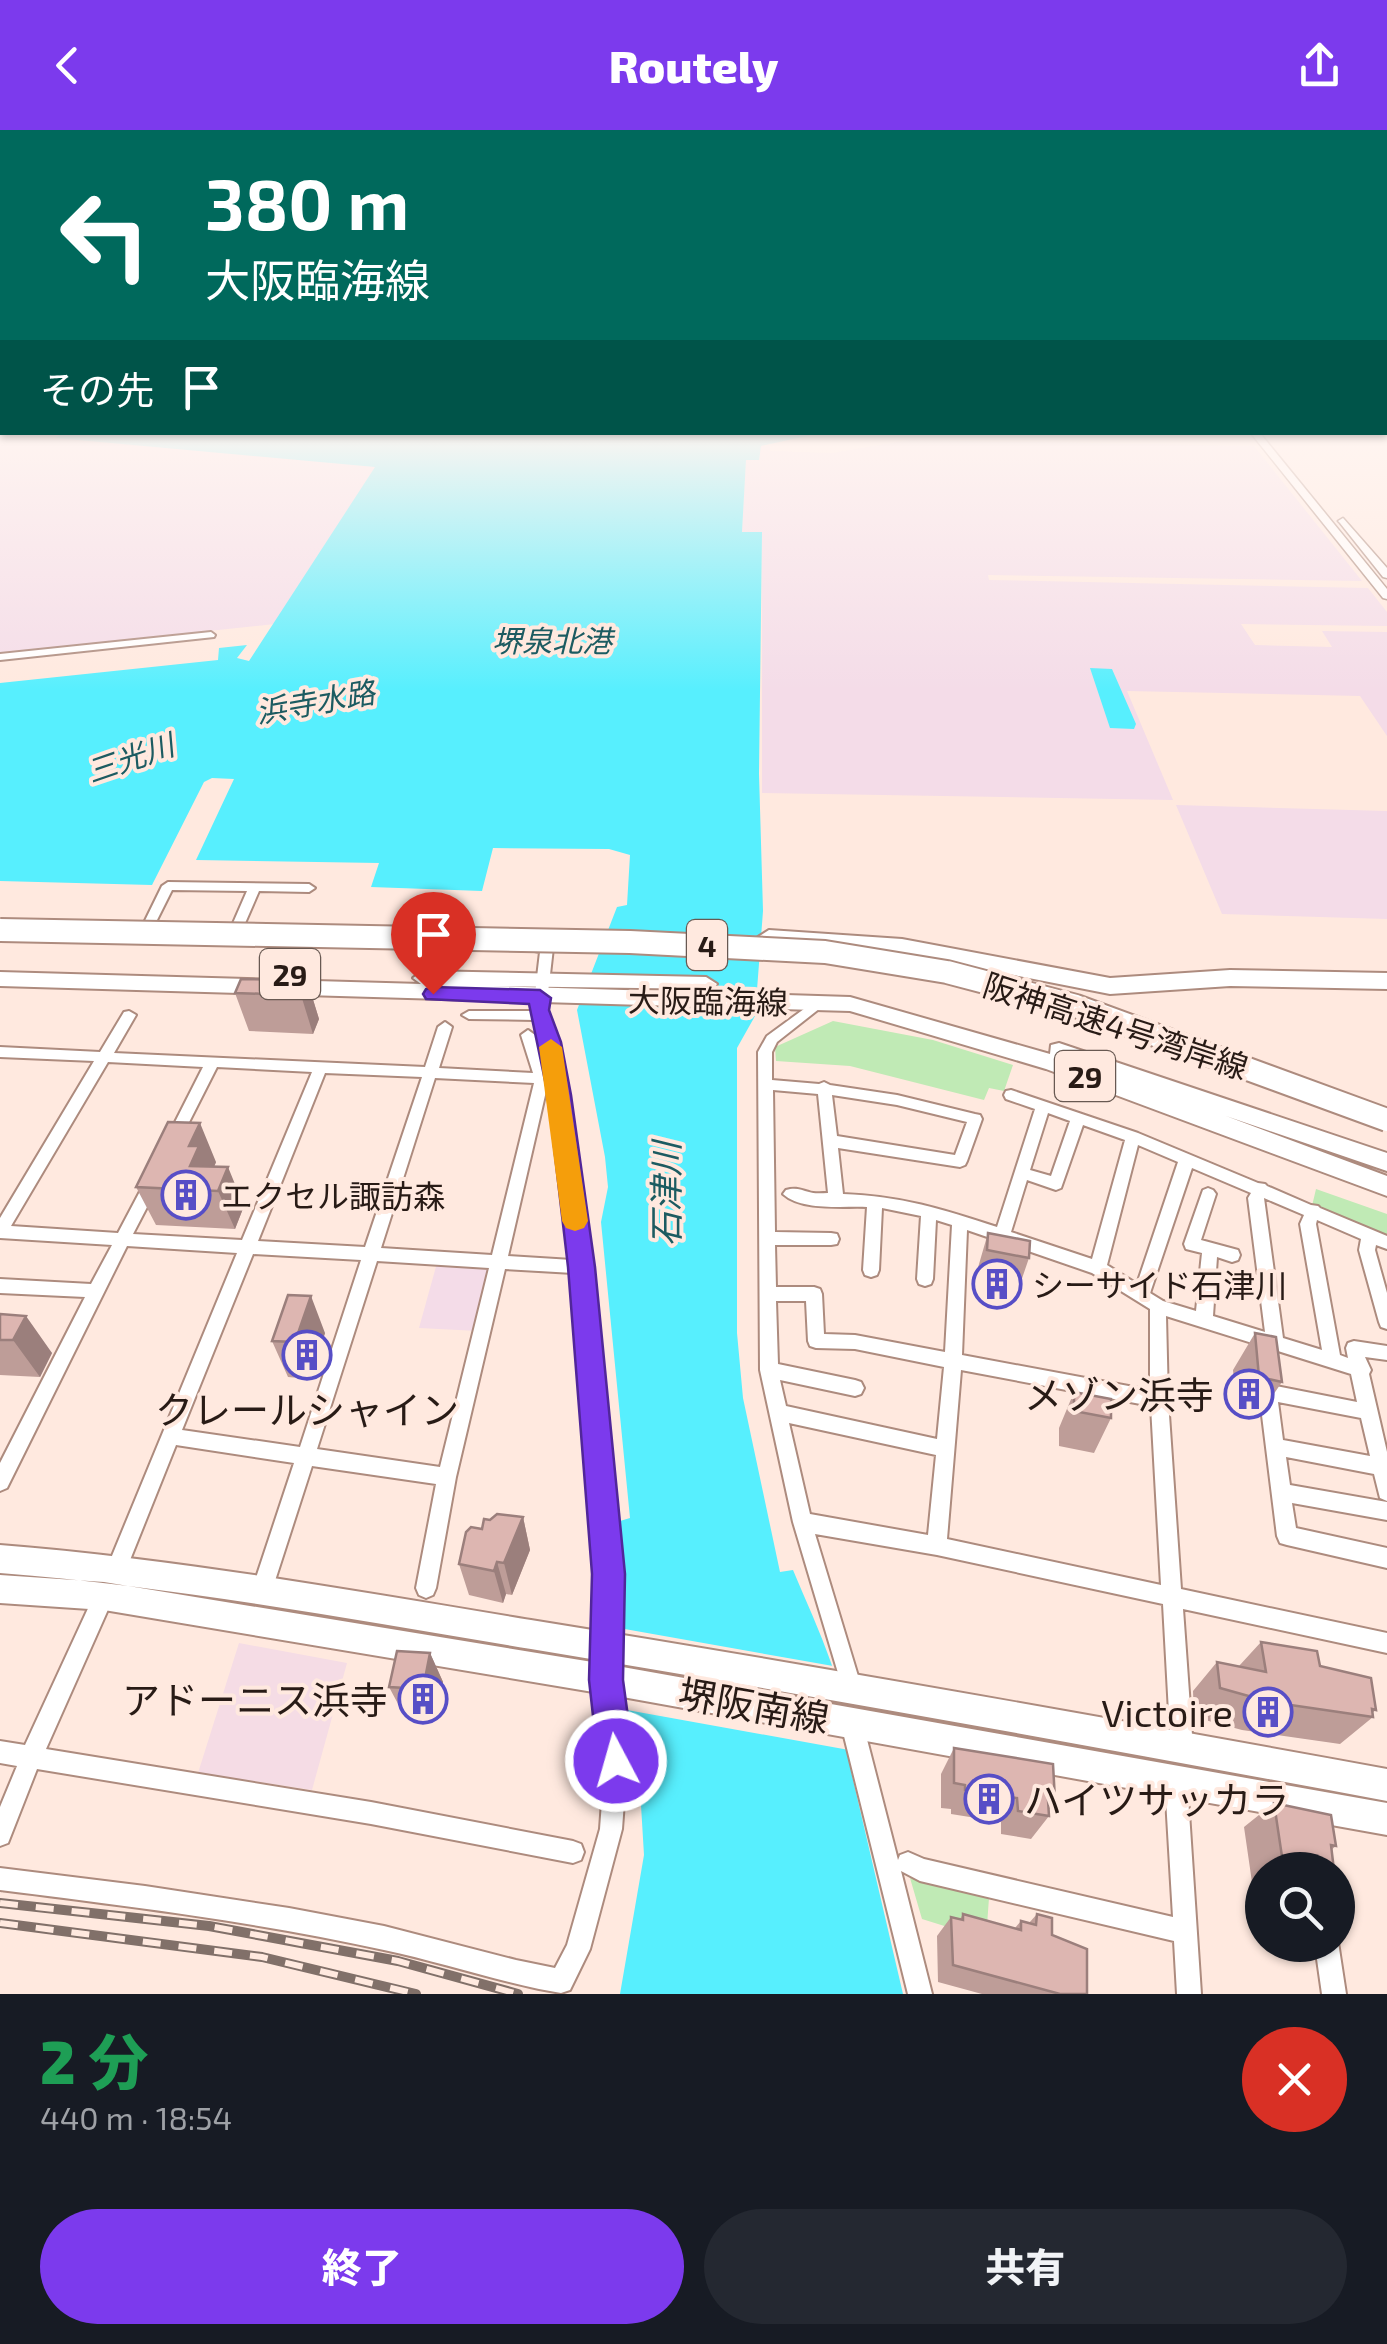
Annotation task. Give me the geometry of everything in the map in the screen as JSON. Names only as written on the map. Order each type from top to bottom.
[{"type":"highway","name":"阪神高速4号湾岸線","points":[[0,919],[769,936],[887,950],[1014,976],[1145,1016],[1387,1105]]},
{"type":"highway","name":"阪神高速4号湾岸線","points":[[0,930],[630,942],[824,952],[947,972],[1076,1006],[1387,1121]]},
{"type":"highway","points":[[769,936],[902,946],[1110,986],[1230,978],[1387,980]]},
{"type":"main road","name":"大阪臨海線","points":[[0,964],[541,998]]},
{"type":"main road","name":"大阪臨海線","points":[[0,979],[541,998],[578,990],[774,993],[838,988],[931,1008],[1387,1162]]},
{"type":"main road","name":"大阪臨海線","points":[[774,993],[850,1004],[956,1032],[1387,1186]]},
{"type":"main road","name":"堺阪南線","points":[[0,1559],[117,1568],[262,1590],[611,1665],[848,1723],[1176,1782],[1311,1819],[1387,1820]]},
{"type":"main road","name":"堺阪南線","points":[[0,1590],[104,1596],[611,1665],[844,1686],[1387,1785]]},
{"type":"street","points":[[1323,517],[1387,596]]},
{"type":"street","points":[[1339,517],[1387,575]]},
{"type":"street","points":[[0,657],[211,635]]},
{"type":"street","points":[[0,1879],[252,1912],[388,1938],[524,1976],[561,1981],[578,1949],[611,1829],[616,1761],[608,1574],[581,1267],[560,1095],[541,998],[547,948],[142,939],[168,886],[309,888]]},
{"type":"street","points":[[232,941],[255,887]]},
{"type":"street","points":[[469,1015],[541,998]]},
{"type":"street","points":[[819,1002],[772,1039],[765,1052],[769,1370],[844,1686]]},
{"type":"street","points":[[129,1015],[0,1232],[581,1267]]},
{"type":"street","points":[[262,1590],[446,1027]]},
{"type":"street","points":[[426,1588],[447,1478],[542,1078],[528,1035]]},
{"type":"street","points":[[0,1052],[542,1078]]},
{"type":"street","points":[[168,1151],[212,1063]]},
{"type":"street","points":[[117,1568],[320,1068]]},
{"type":"street","points":[[765,1085],[824,1087],[908,1100],[975,1119],[960,1161],[830,1142]]},
{"type":"street","points":[[824,1087],[836,1199]]},
{"type":"street","points":[[1011,1095],[1133,1137],[1387,1244]]},
{"type":"street","points":[[1002,1235],[1044,1105]]},
{"type":"street","points":[[1022,1173],[1056,1184],[1078,1118]]},
{"type":"street","points":[[1098,1268],[1133,1137]]},
{"type":"street","points":[[1141,1296],[1187,1159]]},
{"type":"street","points":[[0,1482],[159,1169]]},
{"type":"street","points":[[1260,1188],[1256,1198],[1268,1340],[1268,1392],[1287,1536],[1387,1558]]},
{"type":"street","points":[[791,1194],[929,1211],[1098,1268],[1158,1306],[1362,1370]]},
{"type":"street","points":[[1208,1194],[1192,1244],[1232,1255]]},
{"type":"street","points":[[871,1270],[875,1202]]},
{"type":"street","points":[[1312,1210],[1308,1224],[1332,1361]]},
{"type":"street","points":[[926,1280],[929,1211]]},
{"type":"street","points":[[936,1546],[953,1362],[960,1222]]},
{"type":"street","points":[[1370,1236],[1367,1250],[1387,1322]]},
{"type":"street","points":[[766,1238],[831,1239]]},
{"type":"street","points":[[1204,1320],[1210,1249]]},
{"type":"street","points":[[0,1286],[96,1291]]},
{"type":"street","points":[[767,1294],[814,1294],[816,1341],[855,1342],[1158,1400]]},
{"type":"street","points":[[1158,1306],[1158,1400],[1182,1749]]},
{"type":"street","points":[[1387,1353],[1354,1348],[1387,1492]]},
{"type":"street","points":[[769,1370],[855,1388]]},
{"type":"street","points":[[1268,1392],[1370,1412]]},
{"type":"street","points":[[778,1412],[945,1449]]},
{"type":"street","points":[[168,1436],[447,1478]]},
{"type":"street","points":[[1275,1448],[1382,1467]]},
{"type":"street","points":[[1281,1492],[1387,1511]]},
{"type":"street","points":[[802,1522],[936,1546],[1172,1600],[1387,1643]]},
{"type":"street","points":[[0,1836],[104,1596]]},
{"type":"street","points":[[848,1723],[923,1993]]},
{"type":"street","points":[[0,1752],[371,1813],[573,1852]]},
{"type":"street","points":[[1176,1782],[1189,1994]]},
{"type":"street","points":[[908,1863],[920,1870],[1186,1932]]},
{"type":"street","points":[[1330,1962],[1334,1994]]},
{"type":"shaded area","points":[[0,517],[344,517],[275,624],[0,653]]},
{"type":"shaded area","points":[[743,517],[1311,517],[1362,581],[988,575],[989,580],[1368,588],[1387,612],[1387,626],[1241,624],[1255,645],[1332,647],[1322,631],[1387,632],[1387,736],[1360,696],[1127,691],[1173,800],[762,793],[762,533],[742,532]]},
{"type":"shaded area","points":[[1176,805],[1387,811],[1387,919],[1222,914]]},
{"type":"shaded area","points":[[437,1263],[489,1267],[492,1271],[478,1331],[419,1328]]},
{"type":"shaded area","points":[[239,1643],[347,1663],[312,1790],[198,1773]]},
{"type":"green space","points":[[833,1021],[933,1040],[1013,1065],[1004,1091],[989,1088],[984,1100],[850,1066],[776,1061],[775,1047]]},
{"type":"green space","points":[[1316,1189],[1387,1214],[1387,1239],[1312,1206]]},
{"type":"green space","points":[[910,1878],[989,1898],[986,1939],[922,1919]]},
{"type":"water","points":[[343,517],[743,517],[742,532],[762,532],[759,774],[763,911],[755,1016],[737,1048],[737,1333],[743,1398],[780,1572],[793,1570],[841,1693],[851,1771],[903,1994],[620,1994],[644,1855],[636,1722],[624,1723],[622,1714],[627,1710],[619,1634],[620,1521],[630,1518],[601,1222],[608,1187],[605,1157],[577,1010],[617,907],[627,905],[630,855],[609,849],[493,848],[482,891],[371,887],[379,863],[196,860],[234,779],[212,778],[204,782],[152,885],[0,881],[0,683],[218,660],[219,648],[247,645],[237,658],[249,661]]},
{"type":"water","points":[[1090,668],[1112,669],[1136,724],[1134,729],[1110,728]]},
{"type":"pier","points":[[619,1628],[833,1666],[849,1750],[627,1710]]},
{"type":"building","points":[[241,979],[307,980],[301,995],[235,993]]},
{"type":"building","points":[[168,1122],[200,1123],[189,1146],[199,1146],[190,1166],[228,1167],[218,1191],[136,1187]]},
{"type":"building","points":[[988,1233],[1030,1241],[1029,1258],[987,1250]]},
{"type":"building","points":[[288,1295],[311,1296],[295,1342],[272,1341]]},
{"type":"building","points":[[0,1314],[26,1316],[13,1340],[0,1340]]},
{"type":"building","points":[[1255,1333],[1276,1337],[1282,1382],[1259,1377]]},
{"type":"building","points":[[1074,1392],[1111,1399],[1111,1418],[1074,1411]]},
{"type":"building","points":[[497,1514],[523,1517],[504,1563],[497,1562],[494,1571],[459,1564],[466,1532],[471,1527],[482,1529],[484,1519],[490,1520]]},
{"type":"building","points":[[1261,1642],[1317,1651],[1320,1666],[1371,1678],[1376,1710],[1372,1709],[1373,1717],[1270,1702],[1220,1688],[1217,1662],[1266,1672]]},
{"type":"building","points":[[397,1651],[430,1653],[423,1689],[389,1687]]},
{"type":"building","points":[[954,1748],[1053,1764],[1055,1800],[1048,1800],[1049,1816],[1018,1811],[1017,1798],[965,1790],[965,1785],[954,1783]]},
{"type":"building","points":[[1274,1803],[1331,1815],[1336,1846],[1331,1845],[1332,1852],[1281,1852]]},
{"type":"building","points":[[963,1914],[1021,1930],[1021,1921],[1036,1925],[1037,1914],[1052,1918],[1052,1935],[1087,1949],[1087,1994],[1060,1994],[953,1965],[951,1917],[963,1920]]},
{"type":"railway","points":[[0,1903],[209,1926],[398,1961],[518,1994]]},
{"type":"railway","points":[[0,1923],[262,1957],[416,1994]]},
{"type":"slow traffic","points":[[551,1047],[575,1221]]},
{"type":"place","name":"エクセル諏訪森","points":[[186,1195]]},
{"type":"place","name":"シーサイド石津川","points":[[997,1284]]},
{"type":"place","name":"クレールシャイン","points":[[307,1355]]},
{"type":"place","name":"メゾン浜寺","points":[[1249,1394]]},
{"type":"place","name":"アドーニス浜寺","points":[[423,1699]]},
{"type":"place","name":"Victoire","points":[[1268,1712]]},
{"type":"place","name":"ハイツサッカラ","points":[[989,1799]]},
{"type":"route","points":[[433,994],[540,998],[538,1010],[550,1042],[560,1095],[581,1267],[608,1574],[604,1648],[616,1761]]},
{"type":"water label","name":"堺泉北港","points":[[552,640]]},
{"type":"water label","name":"浜寺水路","points":[[315,701]]},
{"type":"water label","name":"三光川","points":[[130,757]]},
{"type":"water label","name":"石津川","points":[[665,1194]]}]
